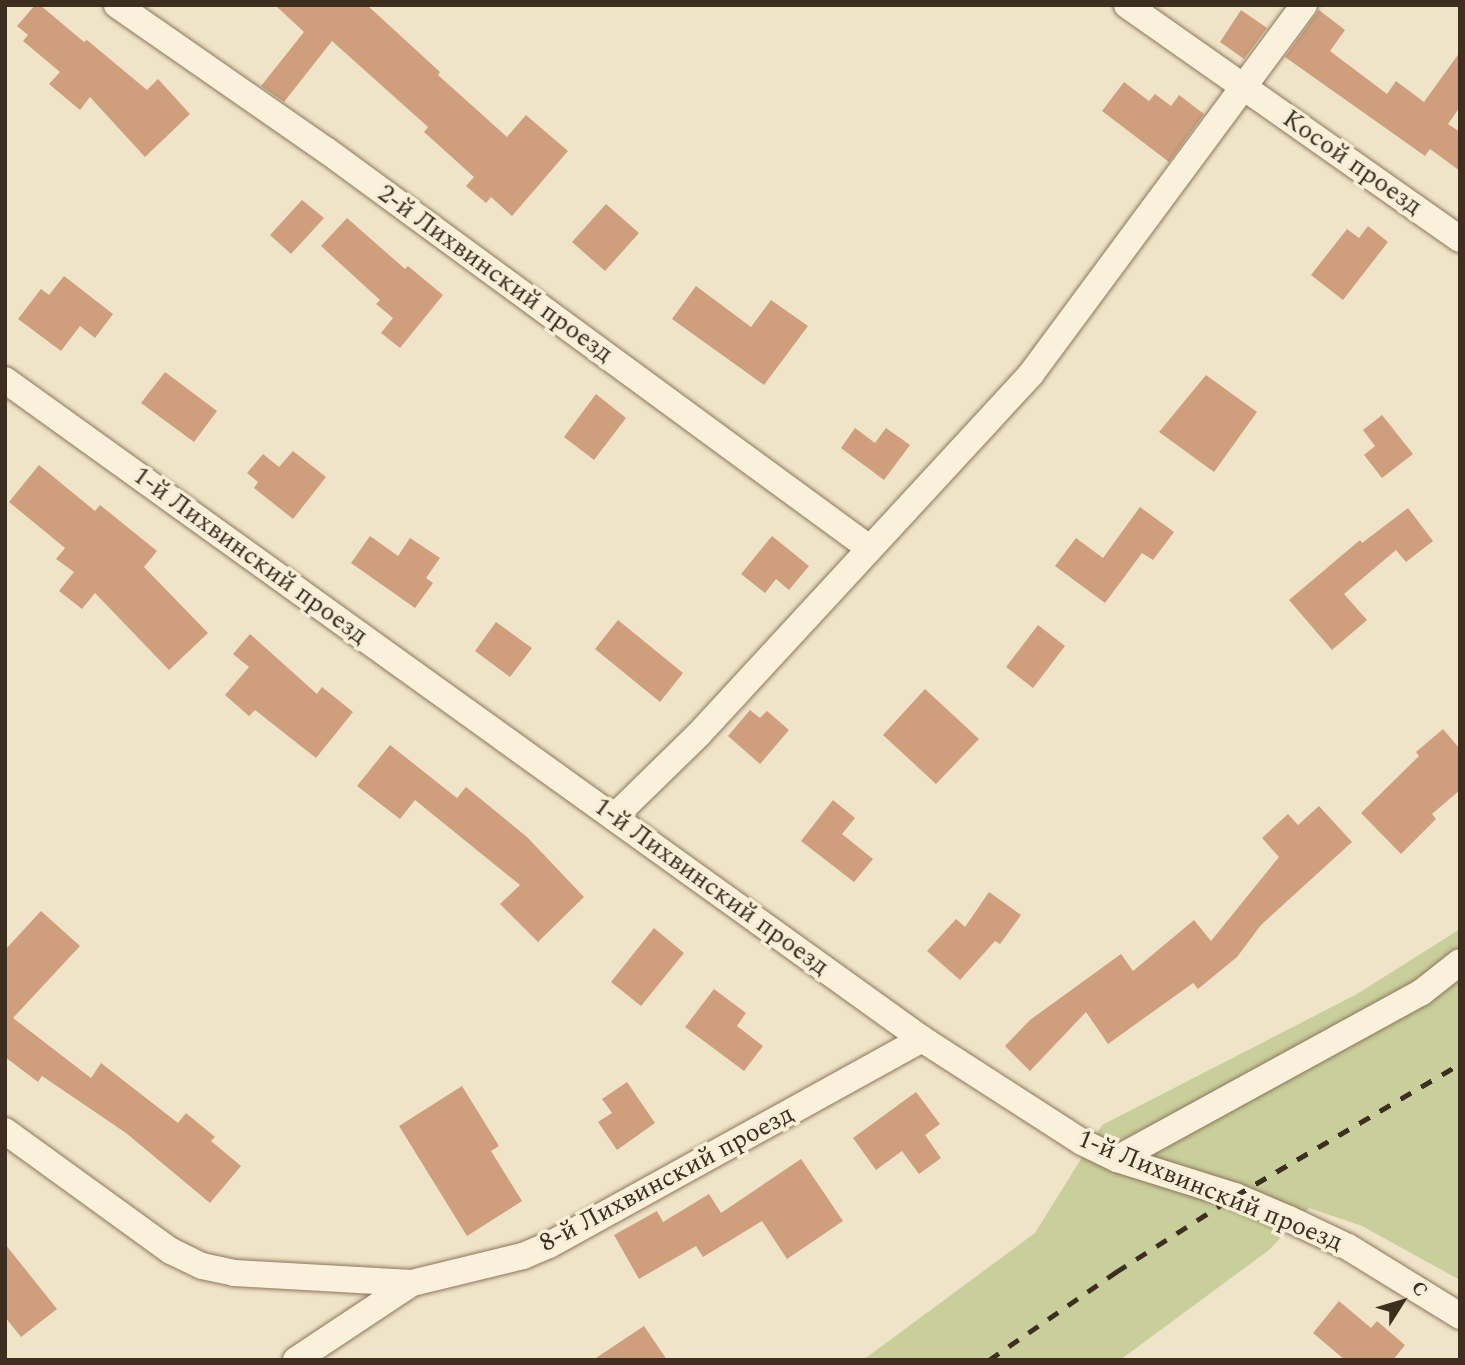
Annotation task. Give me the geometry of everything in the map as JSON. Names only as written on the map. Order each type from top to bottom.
[{"type":"street","name":"2-й Лихвинский проезд","points":[[117,5],[326,150],[869,548]]},
{"type":"street","name":"Косой проезд","points":[[1127,5],[1460,239]]},
{"type":"street","points":[[614,817],[699,734],[1031,374],[1304,5]]},
{"type":"street","name":"1-й Лихвинский проезд","points":[[5,380],[922,1039],[1082,1142],[1117,1159],[1235,1196],[1289,1219],[1348,1247],[1460,1316]]},
{"type":"street","points":[[1117,1159],[1422,992],[1460,962]]},
{"type":"street","name":"8-й Лихвинский проезд","points":[[296,1360],[412,1283],[523,1256],[549,1245],[922,1039]]},
{"type":"street","points":[[5,1131],[171,1251],[202,1266],[234,1273],[412,1283]]},
{"type":"green space","points":[[1460,929],[1460,1280],[1362,1226],[1309,1208],[1269,1250],[1120,1360],[863,1360],[1035,1233],[1102,1125],[1357,994]]},
{"type":"building","points":[[35,5],[40,5],[84,42],[87,40],[147,90],[158,79],[190,114],[145,157],[90,97],[80,110],[49,84],[60,72],[23,41],[28,35],[17,26]]},
{"type":"building","points":[[275,5],[367,5],[440,72],[438,75],[507,137],[526,115],[568,151],[512,216],[491,197],[486,203],[466,186],[474,177],[424,132],[428,127],[332,41],[284,102],[261,86],[304,32]]},
{"type":"building","points":[[1241,10],[1267,28],[1244,59],[1220,42]]},
{"type":"building","points":[[1319,10],[1345,30],[1330,51],[1387,94],[1396,81],[1424,102],[1460,52],[1460,107],[1448,124],[1460,132],[1460,171],[1430,149],[1425,156],[1285,57]]},
{"type":"building","points":[[1124,82],[1149,101],[1155,94],[1171,106],[1179,95],[1204,114],[1169,162],[1102,111]]},
{"type":"building","points":[[302,200],[324,218],[291,254],[270,235]]},
{"type":"building","points":[[606,204],[639,233],[605,271],[572,242]]},
{"type":"building","points":[[347,218],[405,269],[408,266],[443,295],[400,348],[381,333],[393,318],[376,304],[380,300],[321,246]]},
{"type":"building","points":[[1368,226],[1388,242],[1343,300],[1311,275],[1347,229],[1359,238]]},
{"type":"building","points":[[64,276],[113,314],[95,338],[80,326],[61,351],[18,319],[41,289],[49,295]]},
{"type":"building","points":[[696,286],[751,327],[771,300],[808,326],[764,385],[672,319]]},
{"type":"building","points":[[165,372],[217,411],[194,442],[141,403]]},
{"type":"building","points":[[1206,375],[1257,412],[1214,472],[1159,432]]},
{"type":"building","points":[[596,394],[626,418],[594,460],[564,437]]},
{"type":"building","points":[[1382,415],[1413,454],[1382,478],[1364,455],[1375,446],[1363,430]]},
{"type":"building","points":[[855,428],[875,443],[886,428],[910,445],[884,480],[841,448]]},
{"type":"building","points":[[293,451],[326,477],[293,519],[254,488],[258,482],[247,473],[263,454],[279,467]]},
{"type":"building","points":[[39,465],[95,511],[100,505],[157,551],[144,567],[208,633],[169,670],[95,593],[82,609],[59,591],[74,572],[56,559],[65,548],[9,502]]},
{"type":"building","points":[[1140,507],[1174,532],[1153,560],[1142,553],[1105,603],[1055,566],[1076,538],[1103,558]]},
{"type":"building","points":[[1408,508],[1433,541],[1406,562],[1396,550],[1344,594],[1367,620],[1332,650],[1289,600],[1360,540],[1362,543]]},
{"type":"building","points":[[370,536],[398,556],[410,538],[440,558],[426,578],[433,583],[415,608],[351,563]]},
{"type":"building","points":[[772,536],[809,566],[789,590],[776,579],[765,593],[741,574]]},
{"type":"building","points":[[618,620],[683,673],[660,702],[595,649]]},
{"type":"building","points":[[496,622],[532,648],[510,677],[475,651]]},
{"type":"building","points":[[1038,625],[1065,646],[1033,688],[1006,667]]},
{"type":"building","points":[[250,634],[317,694],[322,687],[353,712],[316,758],[255,710],[249,716],[225,695],[249,667],[233,654]]},
{"type":"building","points":[[925,689],[979,739],[936,784],[883,735]]},
{"type":"building","points":[[750,710],[760,718],[767,711],[789,730],[760,764],[728,736]]},
{"type":"building","points":[[1443,729],[1460,749],[1460,790],[1432,814],[1436,819],[1401,854],[1361,813],[1419,756],[1416,752]]},
{"type":"building","points":[[390,745],[457,798],[466,787],[527,837],[584,897],[538,942],[500,904],[520,885],[415,800],[400,819],[357,786]]},
{"type":"building","points":[[833,800],[855,818],[842,834],[873,859],[854,882],[801,841]]},
{"type":"building","points":[[1319,806],[1352,842],[1261,925],[1237,957],[1198,989],[1193,983],[1108,1044],[1086,1012],[1030,1071],[1005,1046],[1030,1020],[1121,954],[1133,971],[1194,920],[1211,941],[1279,857],[1262,838],[1288,814],[1298,825]]},
{"type":"building","points":[[989,892],[1021,915],[1000,944],[995,941],[960,980],[927,951],[956,919],[965,927]]},
{"type":"building","points":[[41,911],[80,946],[13,1018],[91,1078],[101,1063],[178,1123],[186,1113],[215,1137],[211,1141],[241,1166],[210,1203],[126,1133],[42,1076],[38,1082],[5,1057],[5,950]]},
{"type":"building","points":[[654,928],[684,953],[641,1006],[611,982]]},
{"type":"building","points":[[714,989],[746,1013],[737,1026],[763,1046],[744,1071],[685,1027]]},
{"type":"building","points":[[627,1082],[655,1123],[617,1150],[598,1122],[612,1113],[602,1099]]},
{"type":"building","points":[[462,1086],[499,1146],[491,1151],[522,1201],[467,1236],[399,1126]]},
{"type":"building","points":[[916,1092],[940,1124],[925,1135],[941,1158],[919,1174],[902,1151],[876,1170],[853,1138]]},
{"type":"building","points":[[801,1159],[843,1221],[787,1259],[762,1221],[703,1257],[696,1246],[639,1279],[614,1235],[657,1211],[663,1222],[709,1194],[721,1213]]},
{"type":"building","points":[[5,1244],[57,1309],[21,1337],[5,1317]]},
{"type":"building","points":[[1339,1301],[1371,1328],[1377,1321],[1405,1345],[1393,1360],[1345,1360],[1313,1333]]},
{"type":"building","points":[[644,1326],[667,1360],[593,1360]]},
{"type":"railway","points":[[989,1360],[1116,1272],[1235,1196],[1460,1064]]}]
